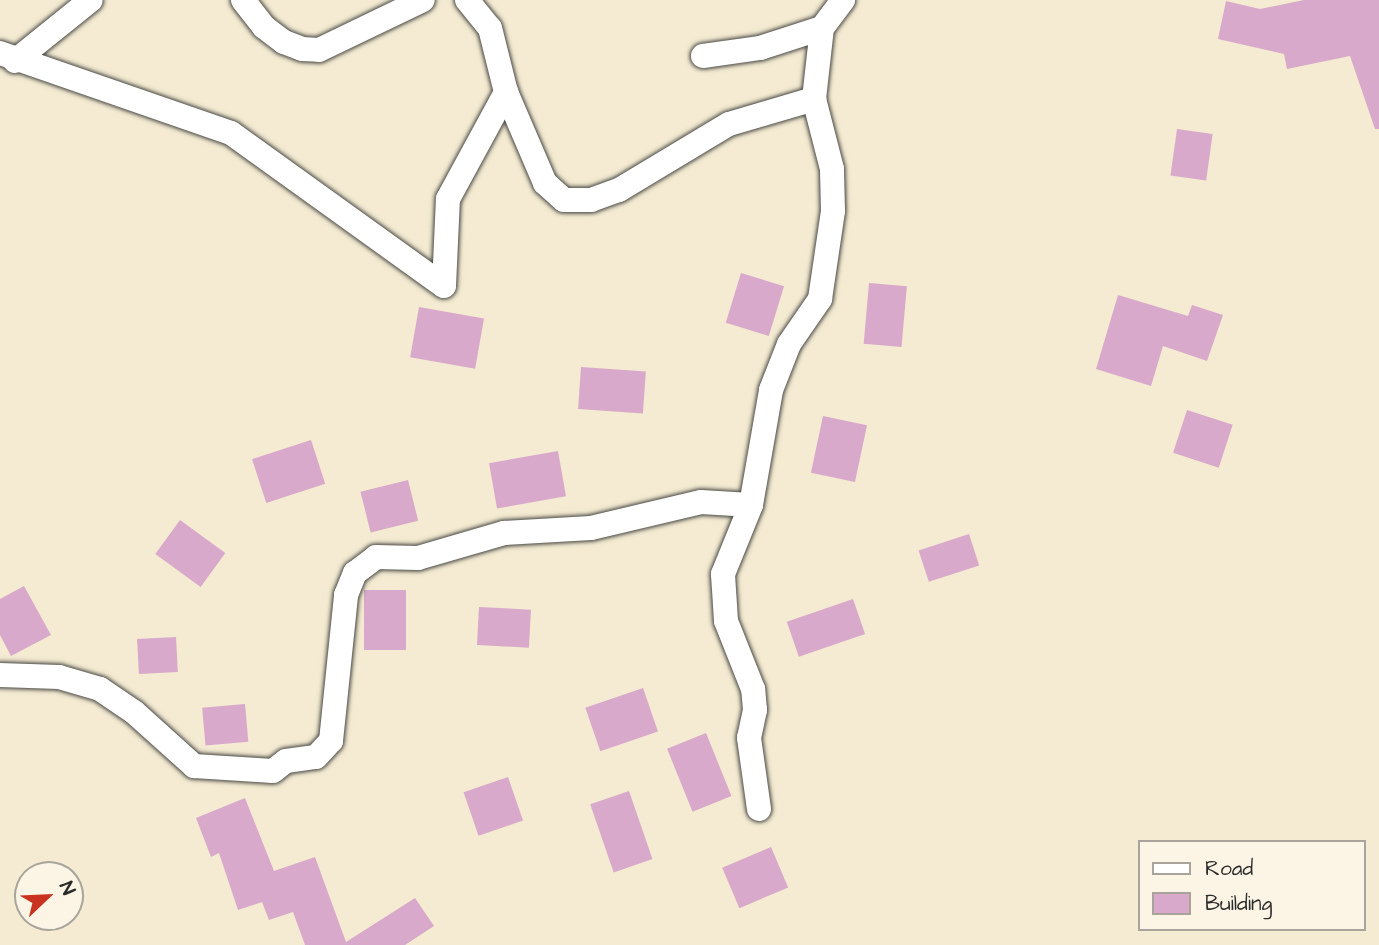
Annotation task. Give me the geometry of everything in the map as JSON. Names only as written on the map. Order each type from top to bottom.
[{"type":"street","points":[[7,57],[91,0]]},
{"type":"street","points":[[243,0],[264,27],[284,42],[302,50],[319,50],[422,0]]},
{"type":"street","points":[[467,0],[490,28],[506,92],[545,183],[564,200],[590,200],[620,190],[729,124],[814,99]]},
{"type":"street","points":[[758,809],[749,738],[755,710],[752,689],[722,599],[723,574],[751,505],[771,390],[789,344],[820,299],[829,249],[832,169],[814,99],[822,28],[843,0]]},
{"type":"street","points":[[702,56],[760,48],[822,28]]},
{"type":"street","points":[[7,57],[231,133],[444,286],[448,199],[506,92]]},
{"type":"street","points":[[0,675],[59,677],[100,689],[134,712],[194,766],[273,771],[286,761],[316,757],[331,741],[346,595],[355,573],[376,557],[418,558],[504,533],[591,528],[701,502],[751,505]]},
{"type":"building","points":[[1304,0],[1379,0],[1379,129],[1375,129],[1350,56],[1287,69],[1284,54],[1218,39],[1226,1],[1260,9]]},
{"type":"building","points":[[1177,129],[1213,134],[1206,181],[1170,176]]},
{"type":"building","points":[[741,273],[784,286],[769,336],[726,323]]},
{"type":"building","points":[[869,283],[907,286],[902,347],[864,344]]},
{"type":"building","points":[[1118,295],[1188,316],[1192,305],[1223,315],[1207,361],[1163,346],[1151,386],[1096,369]]},
{"type":"building","points":[[419,307],[484,318],[475,369],[410,357]]},
{"type":"building","points":[[581,367],[646,372],[643,413],[578,409]]},
{"type":"building","points":[[1187,410],[1233,425],[1219,468],[1173,453]]},
{"type":"building","points":[[823,416],[867,425],[855,482],[811,473]]},
{"type":"building","points":[[311,440],[325,484],[266,503],[252,459]]},
{"type":"building","points":[[558,451],[566,496],[497,508],[489,463]]},
{"type":"building","points":[[408,480],[418,521],[371,533],[360,492]]},
{"type":"building","points":[[180,520],[225,553],[201,587],[155,554]]},
{"type":"building","points":[[969,534],[979,565],[929,582],[919,550]]},
{"type":"building","points":[[24,586],[51,635],[11,656],[0,635],[0,599]]},
{"type":"building","points":[[364,590],[406,590],[406,650],[364,650]]},
{"type":"building","points":[[853,599],[865,634],[799,657],[787,622]]},
{"type":"building","points":[[479,607],[531,610],[529,648],[477,645]]},
{"type":"building","points":[[176,637],[178,672],[139,674],[137,639]]},
{"type":"building","points":[[643,688],[658,731],[600,751],[585,708]]},
{"type":"building","points":[[245,704],[248,742],[205,746],[202,708]]},
{"type":"building","points":[[706,733],[731,796],[693,812],[667,749]]},
{"type":"building","points":[[508,777],[523,820],[479,836],[464,792]]},
{"type":"building","points":[[629,791],[652,859],[614,872],[590,804]]},
{"type":"building","points":[[245,798],[274,871],[315,857],[346,942],[415,898],[434,926],[405,945],[305,945],[293,912],[269,920],[262,902],[238,910],[219,853],[211,857],[196,818]]},
{"type":"building","points":[[771,847],[788,888],[739,908],[722,868]]}]
